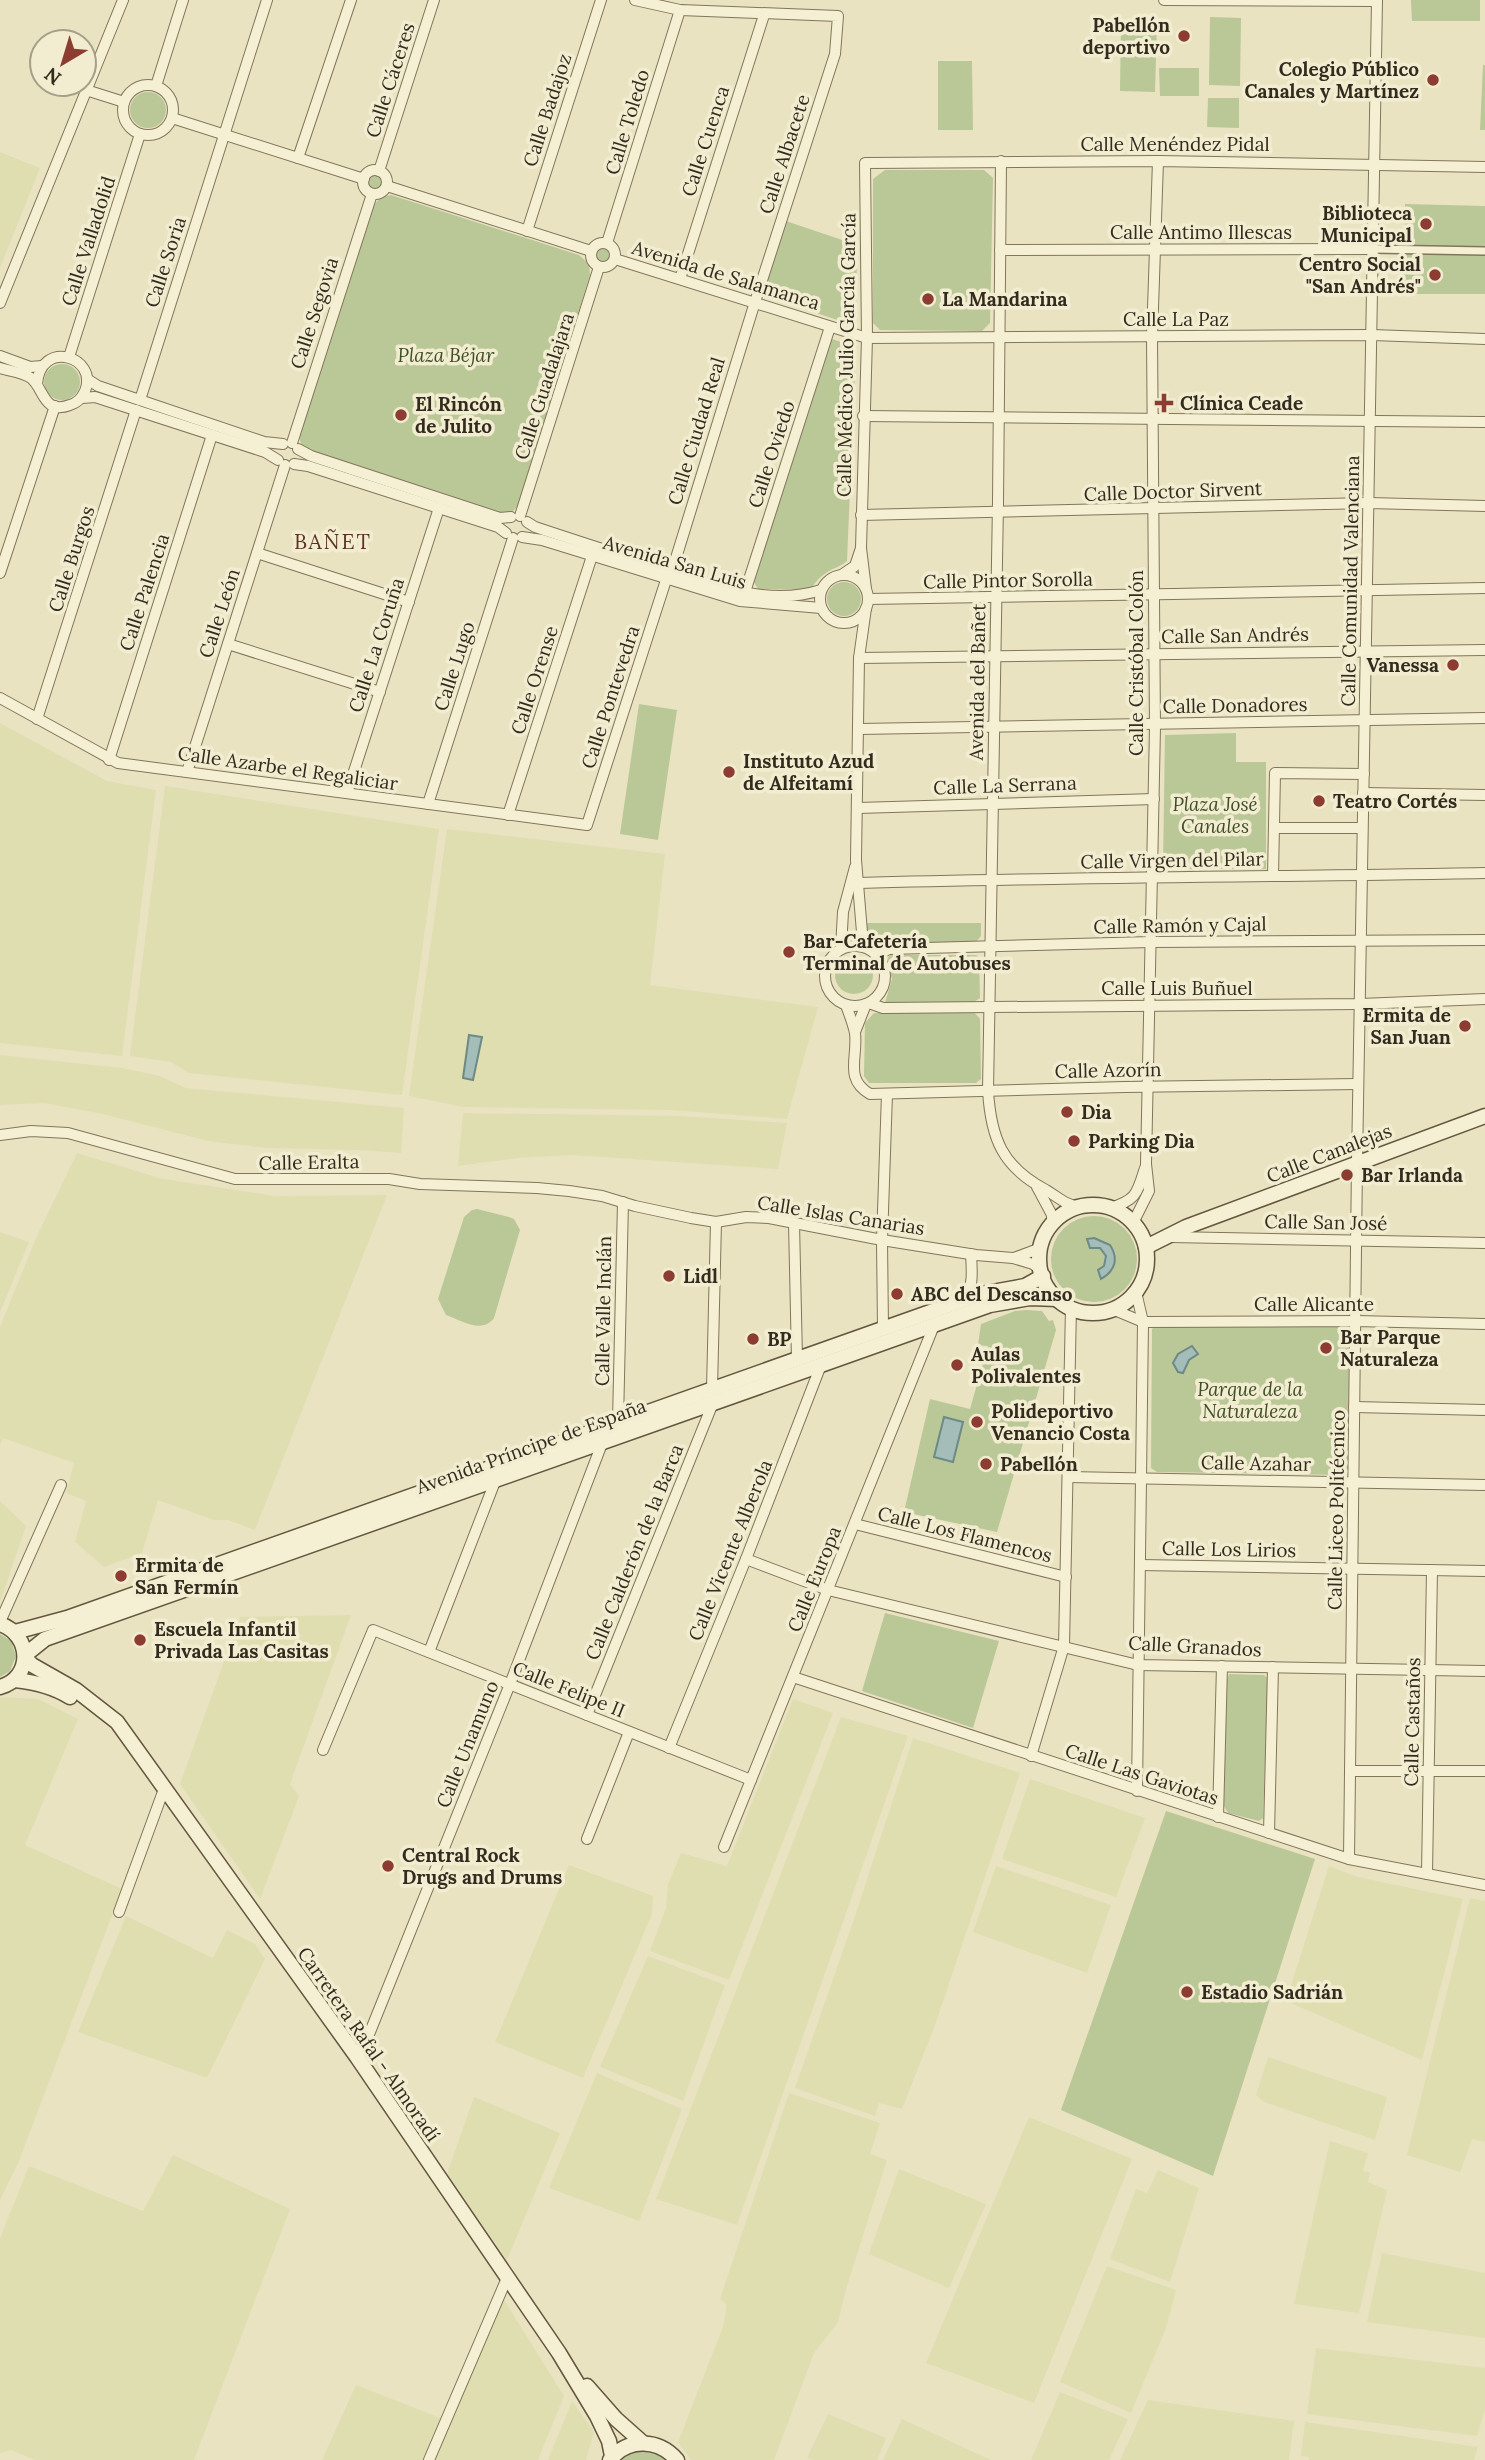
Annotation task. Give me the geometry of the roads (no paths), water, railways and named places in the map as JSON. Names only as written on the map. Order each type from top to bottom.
[{"type":"main road","name":"Calle Canalejas","points":[[1140,1234],[1167,1237],[1186,1227],[1485,1116]]},
{"type":"main road","points":[[1095,1205],[1110,1208],[1123,1214],[1140,1234],[1147,1263],[1144,1278],[1136,1292],[1125,1303],[1112,1309],[1091,1312],[1071,1307],[1049,1289],[1042,1273],[1041,1248],[1052,1224],[1069,1211],[1095,1205]]},
{"type":"main road","name":"Calle Canalejas","points":[[1140,1234],[1186,1227]]},
{"type":"main road","name":"Avenida Príncipe de España","points":[[25,1656],[45,1639],[603,1441],[797,1359],[981,1294],[1025,1286],[1042,1273]]},
{"type":"main road","name":"Avenida Príncipe de España","points":[[15,1632],[67,1618],[618,1421],[821,1365],[1004,1301],[1058,1299]]},
{"type":"main road","points":[[0,1623],[19,1637],[25,1656],[22,1670],[15,1680],[0,1687]]},
{"type":"main road","name":"Carretera Rafal - Almoradí","points":[[25,1656],[32,1665],[76,1690],[117,1722],[357,2057],[559,2353],[597,2416],[609,2441],[611,2458]]},
{"type":"main road","name":"Carretera Rafal - Almoradí","points":[[15,1680],[32,1682],[62,1692],[109,1726],[144,1761]]},
{"type":"main road","name":"Carretera Rafal - Almoradí","points":[[559,2353],[616,2419],[643,2443],[651,2443],[670,2452],[677,2460]]},
{"type":"main road","points":[[611,2458],[627,2446],[643,2443]]},
{"type":"street","points":[[98,61],[123,0]]},
{"type":"street","points":[[156,86],[183,0]]},
{"type":"street","name":"Calle Soria","points":[[138,405],[267,0]]},
{"type":"street","points":[[298,158],[351,0]]},
{"type":"street","name":"Calle Cáceres","points":[[379,171],[434,0]]},
{"type":"street","name":"Calle Badajoz","points":[[527,231],[601,0]]},
{"type":"street","points":[[635,0],[680,10],[764,15]]},
{"type":"street","points":[[1164,0],[1377,1]]},
{"type":"street","name":"Calle Comunidad Valenciana","points":[[1357,1162],[1377,1]]},
{"type":"street","name":"Calle Toledo","points":[[607,243],[680,10]]},
{"type":"street","name":"Calle Albacete","points":[[755,302],[838,41],[838,16],[764,15]]},
{"type":"street","name":"Calle Cuenca","points":[[680,279],[764,15]]},
{"type":"street","points":[[156,86],[171,99],[172,118],[167,127],[150,136],[131,130],[122,112],[124,102],[136,88],[156,86]]},
{"type":"street","points":[[98,94],[124,102]]},
{"type":"street","points":[[0,303],[83,98]]},
{"type":"street","points":[[172,118],[364,179]]},
{"type":"street","name":"Calle Valladolid","points":[[69,357],[140,134]]},
{"type":"street","name":"Avenida del Bañet","points":[[1001,161],[988,1091],[992,1129],[1006,1157],[1037,1187],[1052,1214],[1052,1224]]},
{"type":"street","name":"Calle Menéndez Pidal","points":[[865,163],[1158,161],[1485,167]]},
{"type":"street","name":"Calle Cristóbal Colón","points":[[1140,1234],[1149,1191],[1146,1164],[1155,724],[1152,337],[1158,161]]},
{"type":"street","name":"Calle Médico Julio García García","points":[[865,163],[867,338],[861,548],[867,599],[860,653],[856,860],[862,932],[866,947]]},
{"type":"street","points":[[379,171],[386,177],[387,186],[381,193],[372,194],[365,188],[364,179],[370,172],[379,171]]},
{"type":"street","points":[[387,186],[592,251]]},
{"type":"street","name":"Calle Segovia","points":[[291,446],[372,194]]},
{"type":"street","points":[[607,243],[614,250],[615,259],[608,266],[599,267],[592,260],[592,251],[597,244],[607,243]]},
{"type":"street","name":"Calle Antimo Illescas","points":[[1000,250],[1485,251]]},
{"type":"street","name":"Avenida de Salamanca","points":[[615,259],[867,338]]},
{"type":"street","name":"Calle Guadalajara","points":[[519,518],[599,267]]},
{"type":"street","name":"Calle Ciudad Real","points":[[669,576],[755,302]]},
{"type":"street","name":"Calle Oviedo","points":[[745,593],[830,327]]},
{"type":"street","name":"Calle La Paz","points":[[867,338],[1372,335],[1485,339]]},
{"type":"street","points":[[0,356],[30,367],[42,366]]},
{"type":"street","points":[[69,357],[78,362],[84,370],[86,389],[82,398],[74,404],[55,406],[40,394],[37,374],[50,359],[69,357]]},
{"type":"street","points":[[0,368],[29,377],[37,384]]},
{"type":"street","name":"Avenida San Luis","points":[[87,379],[138,405],[212,435],[265,452],[286,463],[308,466],[498,527],[514,536],[542,540],[592,556],[745,593],[802,596],[821,590]]},
{"type":"street","name":"Avenida San Luis","points":[[82,398],[95,397],[138,405],[264,442],[291,446],[312,456],[500,518],[519,518],[535,527],[740,601],[821,608]]},
{"type":"street","name":"Calle Burgos","points":[[37,719],[138,405]]},
{"type":"street","points":[[0,573],[55,406]]},
{"type":"street","points":[[863,416],[1485,422]]},
{"type":"street","name":"Calle Palencia","points":[[109,760],[212,435]]},
{"type":"street","points":[[291,446],[299,458],[286,463],[277,451],[291,446]]},
{"type":"street","name":"Calle León","points":[[187,772],[286,463]]},
{"type":"street","name":"Calle Doctor Sirvent","points":[[861,515],[1369,503],[1485,506]]},
{"type":"street","name":"Calle La Coruña","points":[[347,793],[439,508]]},
{"type":"street","points":[[519,518],[527,530],[514,536],[505,524],[519,518]]},
{"type":"street","name":"Calle Lugo","points":[[428,804],[514,536]]},
{"type":"street","points":[[843,575],[855,566],[861,548]]},
{"type":"street","points":[[257,553],[409,602]]},
{"type":"street","name":"Calle Orense","points":[[508,816],[592,556]]},
{"type":"street","name":"Calle Pontevedra","points":[[587,825],[669,576]]},
{"type":"street","points":[[844,623],[853,622],[861,616],[867,599],[853,576],[834,576],[821,590],[821,608],[827,617],[844,623],[855,631],[860,653]]},
{"type":"street","name":"Calle Pintor Sorolla","points":[[867,599],[1485,588]]},
{"type":"street","points":[[228,644],[380,692]]},
{"type":"street","name":"Calle San Andrés","points":[[860,653],[995,655],[1485,650]]},
{"type":"street","name":"Calle Azarbe el Regaliciar","points":[[0,698],[118,764],[587,825]]},
{"type":"street","name":"Calle Donadores","points":[[859,729],[1485,718]]},
{"type":"street","points":[[1273,876],[1275,773],[1364,774]]},
{"type":"street","points":[[1363,793],[1485,795]]},
{"type":"street","name":"Calle La Serrana","points":[[858,808],[1153,799]]},
{"type":"street","points":[[1274,828],[1362,828]]},
{"type":"street","name":"Calle Médico Julio García García","points":[[841,948],[841,924],[856,860]]},
{"type":"street","name":"Calle Virgen del Pilar","points":[[859,883],[1485,873]]},
{"type":"street","points":[[848,892],[859,883]]},
{"type":"street","name":"Calle Ramón y Cajal","points":[[877,955],[889,949],[1151,942],[1485,940]]},
{"type":"street","points":[[855,1032],[868,1004],[882,990],[885,972],[877,955],[866,947],[854,945],[841,948],[827,963],[825,984],[837,1000],[846,1005],[868,1004]]},
{"type":"street","name":"Calle Luis Buñuel","points":[[868,1004],[883,1007],[990,1007],[1360,1004],[1485,999]]},
{"type":"street","points":[[846,1005],[855,1032]]},
{"type":"street","name":"Calle Azorín","points":[[855,1032],[855,1079],[860,1088],[870,1094],[1358,1084]]},
{"type":"street","points":[[883,1329],[882,1240],[887,1094]]},
{"type":"street","name":"Calle Eralta","points":[[0,1135],[31,1131],[68,1133],[234,1180],[333,1178],[537,1188],[602,1196],[623,1202]]},
{"type":"street","name":"Calle Liceo Politécnico","points":[[1349,1859],[1357,1162]]},
{"type":"street","name":"Calle Cristóbal Colón","points":[[1110,1208],[1134,1198],[1146,1164]]},
{"type":"street","name":"Avenida del Bañet","points":[[1037,1187],[1045,1189],[1062,1202],[1080,1207]]},
{"type":"street","name":"Calle Islas Canarias","points":[[623,1202],[662,1213],[716,1222],[746,1217],[769,1218],[882,1240],[1013,1258],[1033,1264],[1042,1273]]},
{"type":"street","name":"Calle Valle Inclán","points":[[618,1421],[623,1202]]},
{"type":"street","points":[[713,1396],[716,1222]]},
{"type":"street","points":[[794,1223],[797,1359]]},
{"type":"street","name":"Calle San José","points":[[1167,1237],[1485,1243]]},
{"type":"street","name":"Calle Islas Canarias","points":[[1013,1258],[1041,1248]]},
{"type":"street","points":[[967,1299],[973,1275],[971,1254]]},
{"type":"street","points":[[1136,1292],[1143,1322],[1137,1791]]},
{"type":"street","points":[[1031,1756],[1065,1646],[1071,1307]]},
{"type":"street","points":[[1112,1309],[1143,1322]]},
{"type":"street","name":"Calle Alicante","points":[[1143,1322],[1355,1321],[1485,1324]]},
{"type":"street","name":"Calle Europa","points":[[724,1847],[935,1323]]},
{"type":"street","name":"Calle Vicente Alberola","points":[[669,1748],[821,1365]]},
{"type":"street","name":"Calle Calderón de la Barca","points":[[587,1715],[713,1396]]},
{"type":"street","points":[[1354,1407],[1485,1410]]},
{"type":"street","name":"Calle Unamuno","points":[[357,2057],[370,2032],[510,1684],[603,1441]]},
{"type":"street","name":"Calle Azahar","points":[[1068,1477],[1485,1485]]},
{"type":"street","points":[[429,1652],[496,1479]]},
{"type":"street","points":[[0,1623],[61,1485]]},
{"type":"street","name":"Calle Los Flamencos","points":[[855,1524],[1066,1577]]},
{"type":"street","name":"Calle Granados","points":[[746,1559],[828,1590],[1139,1665],[1485,1671]]},
{"type":"street","name":"Calle Los Lirios","points":[[1140,1564],[1485,1571]]},
{"type":"street","name":"Calle Castaños","points":[[1427,1874],[1432,1570]]},
{"type":"street","name":"Calle Felipe II","points":[[323,1750],[373,1630],[751,1780]]},
{"type":"street","points":[[1218,1817],[1222,1666]]},
{"type":"street","points":[[1269,1833],[1273,1667]]},
{"type":"street","name":"Calle Las Gaviotas","points":[[793,1677],[1349,1859],[1485,1885]]},
{"type":"street","points":[[587,1839],[629,1732]]},
{"type":"street","points":[[1350,1771],[1485,1771]]},
{"type":"street","points":[[119,1912],[164,1789]]},
{"type":"street","points":[[429,2460],[507,2278]]},
{"type":"water","points":[[469,1035],[482,1037],[473,1080],[463,1078]]},
{"type":"water","points":[[1094,1238],[1110,1245],[1115,1260],[1110,1272],[1101,1279],[1098,1270],[1104,1266],[1106,1256],[1100,1248],[1090,1248],[1087,1239]]},
{"type":"water","points":[[1192,1346],[1198,1354],[1189,1360],[1183,1373],[1178,1372],[1173,1363],[1178,1354]]},
{"type":"water","points":[[944,1417],[963,1422],[953,1462],[934,1457]]},
{"type":"place","name":"Pabellón deportivo","points":[[1184,36]]},
{"type":"place","name":"Colegio Público Canales y Martínez","points":[[1433,80]]},
{"type":"place","name":"Biblioteca Municipal","points":[[1426,224]]},
{"type":"place","name":"Centro Social \"San Andrés\"","points":[[1435,275]]},
{"type":"place","name":"La Mandarina","points":[[928,299]]},
{"type":"place","name":"Clínica Ceade","points":[[1164,403]]},
{"type":"place","name":"El Rincón de Julito","points":[[401,415]]},
{"type":"place","name":"Vanessa","points":[[1453,665]]},
{"type":"place","name":"Instituto Azud de Alfeitamí","points":[[729,772]]},
{"type":"place","name":"Teatro Cortés","points":[[1319,801]]},
{"type":"place","name":"Bar-Cafetería Terminal de Autobuses","points":[[789,952]]},
{"type":"place","name":"Ermita de San Juan","points":[[1465,1026]]},
{"type":"place","name":"Dia","points":[[1067,1112]]},
{"type":"place","name":"Parking Dia","points":[[1074,1141]]},
{"type":"place","name":"Bar Irlanda","points":[[1347,1175]]},
{"type":"place","name":"Lidl","points":[[669,1276]]},
{"type":"place","name":"ABC del Descanso","points":[[897,1294]]},
{"type":"place","name":"BP","points":[[753,1339]]},
{"type":"place","name":"Bar Parque Naturaleza","points":[[1326,1348]]},
{"type":"place","name":"Aulas Polivalentes","points":[[957,1365]]},
{"type":"place","name":"Polideportivo Venancio Costa","points":[[977,1422]]},
{"type":"place","name":"Pabellón","points":[[986,1464]]},
{"type":"place","name":"Ermita de San Fermín","points":[[121,1576]]},
{"type":"place","name":"Escuela Infantil Privada Las Casitas","points":[[140,1640]]},
{"type":"place","name":"Central Rock Drugs and Drums","points":[[388,1866]]},
{"type":"place","name":"Estadio Sadrián","points":[[1187,1992]]},
{"type":"district","name":"BAÑET","points":[[333,541]]},
{"type":"park label","name":"Plaza Béjar","points":[[446,355]]},
{"type":"park label","name":"Plaza José Canales","points":[[1215,815]]},
{"type":"park label","name":"Parque de la Naturaleza","points":[[1250,1400]]}]
